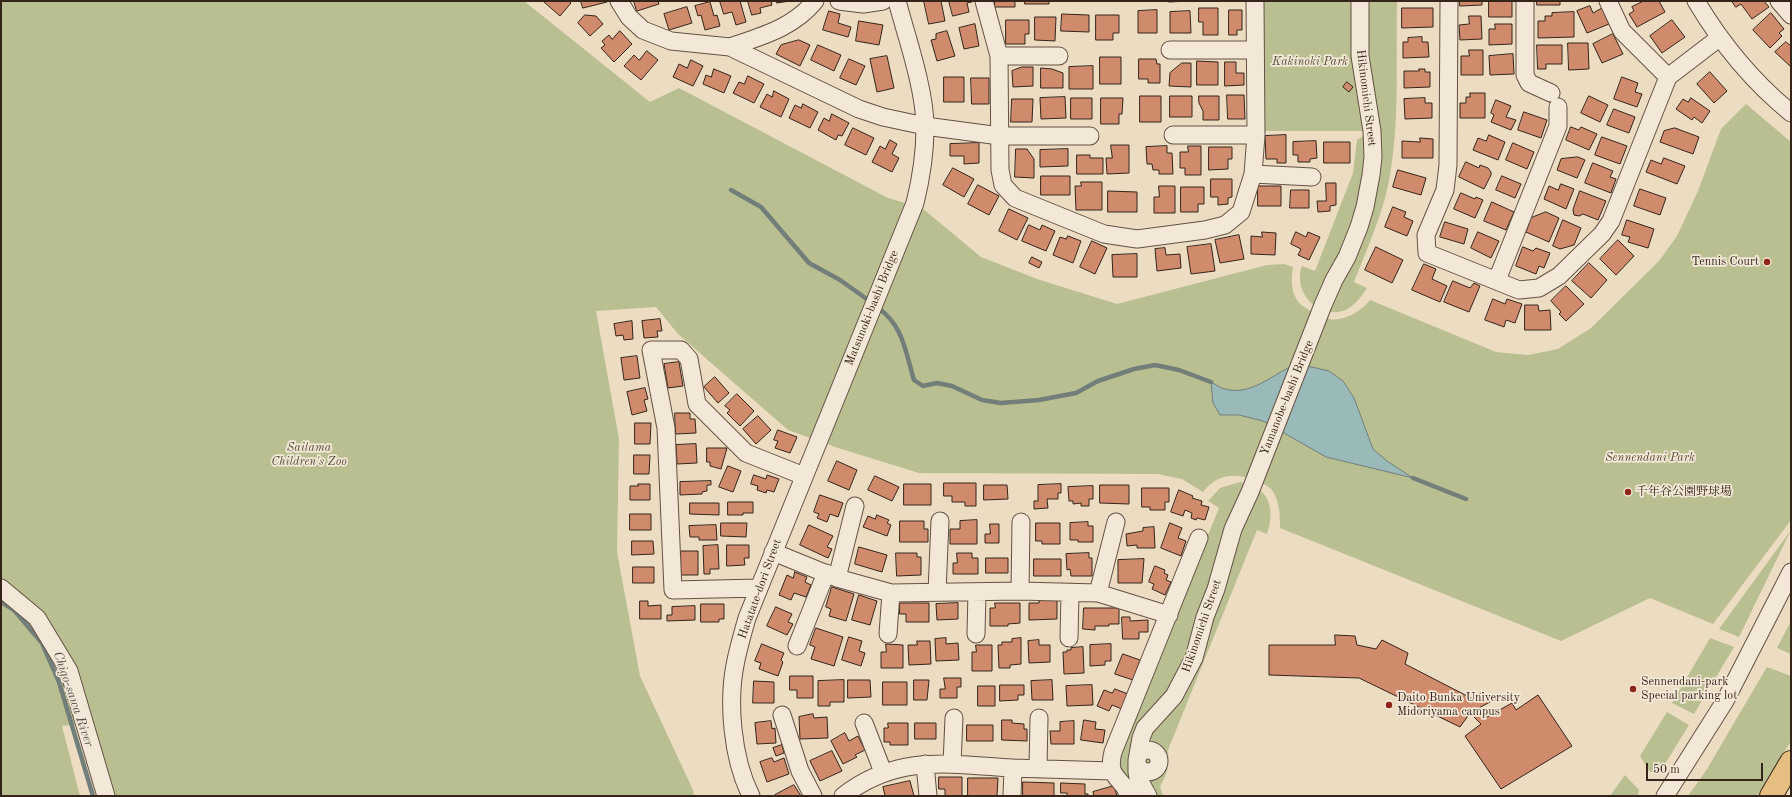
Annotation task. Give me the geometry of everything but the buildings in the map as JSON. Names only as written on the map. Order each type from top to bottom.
[{"type":"highway","points":[[1771,796],[1791,762]]},
{"type":"street","points":[[619,1],[629,17],[643,30],[671,41],[730,47],[860,109],[883,117],[925,126],[1000,136],[1090,136]]},
{"type":"street","points":[[730,47],[772,33],[805,13],[815,1]]},
{"type":"street","points":[[839,1],[864,4],[883,1]]},
{"type":"street","points":[[897,1],[920,88],[925,126]]},
{"type":"street","points":[[984,1],[1000,56],[1000,170],[1003,185],[1015,198],[1104,234],[1137,239],[1205,230],[1225,225],[1241,212],[1253,174],[1256,135],[1254,50],[1255,1]]},
{"type":"street","name":"Hikinomichi Street","points":[[1323,305],[1334,280],[1347,257],[1359,227],[1365,207],[1371,175],[1373,157],[1372,131],[1360,56],[1360,1]]},
{"type":"street","points":[[1449,1],[1448,165],[1445,190],[1426,235],[1428,253],[1519,290],[1539,288],[1559,276],[1602,234],[1611,221],[1668,77],[1719,38]]},
{"type":"street","points":[[1496,280],[1558,126],[1554,100],[1529,83],[1525,75],[1525,1]]},
{"type":"street","points":[[1608,1],[1622,31],[1668,77]]},
{"type":"street","points":[[1696,1],[1719,38],[1761,87],[1791,113]]},
{"type":"street","points":[[1779,1],[1791,15]]},
{"type":"street","points":[[1170,50],[1254,50]]},
{"type":"street","points":[[1000,56],[1059,56]]},
{"type":"street","name":"Matsunoki-bashi Bridge","points":[[830,413],[915,203],[922,168],[925,126]]},
{"type":"street","points":[[1173,135],[1256,135]]},
{"type":"street","points":[[1253,174],[1312,177]]},
{"type":"street","name":"Yamanobe-bashi Bridge","points":[[1250,492],[1323,305]]},
{"type":"street","points":[[759,588],[673,590],[666,428],[651,350],[682,350],[689,359],[697,404],[746,453],[804,476]]},
{"type":"street","name":"Hatatate-dori Street","points":[[751,796],[741,770],[734,736],[732,701],[735,661],[747,618],[830,413]]},
{"type":"street","name":"Hikinomichi Street","points":[[1148,796],[1138,778],[1136,760],[1140,738],[1145,728],[1174,696],[1194,658],[1205,617],[1223,567],[1226,548],[1250,492]]},
{"type":"street","points":[[797,646],[831,575],[855,506]]},
{"type":"street","points":[[937,592],[940,521]]},
{"type":"street","points":[[1020,591],[1021,522]]},
{"type":"street","points":[[1098,593],[1116,522]]},
{"type":"street","points":[[1128,796],[1127,791],[1112,771],[1111,762],[1113,752],[1170,615],[1199,538]]},
{"type":"street","points":[[773,552],[831,575],[891,593],[1020,591],[1070,594],[1098,593],[1170,615]]},
{"type":"street","points":[[1665,796],[1725,701],[1791,572]]},
{"type":"street","points":[[1,588],[37,618],[69,671],[106,796]]},
{"type":"street","points":[[976,634],[977,592]]},
{"type":"street","points":[[888,634],[891,593]]},
{"type":"street","points":[[1069,638],[1070,594]]},
{"type":"street","points":[[782,715],[800,771],[813,796]]},
{"type":"street","points":[[952,764],[954,718]]},
{"type":"street","points":[[1038,768],[1039,718]]},
{"type":"street","points":[[864,723],[882,772]]},
{"type":"street","points":[[843,796],[864,781],[882,772],[925,764],[1112,771]]},
{"type":"street","points":[[925,764],[928,796]]},
{"type":"street","points":[[1012,796],[1013,768]]},
{"type":"green space","points":[[1,1],[524,1],[650,102],[679,88],[888,198],[922,208],[981,257],[1037,279],[1117,304],[1267,265],[1284,264],[1293,267],[1292,284],[1297,300],[1305,308],[1325,318],[1340,319],[1352,315],[1370,300],[1496,352],[1528,355],[1558,349],[1591,328],[1659,261],[1677,236],[1698,191],[1721,129],[1746,104],[1791,142],[1791,520],[1713,624],[1650,598],[1561,641],[1280,528],[1279,508],[1274,493],[1266,485],[1248,478],[1240,476],[1227,476],[1220,478],[1214,481],[1203,492],[1182,479],[1158,474],[919,473],[838,448],[788,430],[678,334],[656,307],[596,311],[619,439],[617,552],[640,676],[693,790],[694,796],[111,796],[92,723],[62,726],[80,796],[1,796]]},
{"type":"green space","name":"Kakinoki Park","points":[[1263,1],[1397,1],[1396,114],[1395,136],[1389,181],[1378,220],[1354,282],[1367,288],[1354,304],[1343,311],[1335,312],[1320,309],[1308,300],[1301,286],[1300,272],[1302,266],[1315,271],[1353,173],[1357,140],[1362,137],[1364,131],[1263,131]]},
{"type":"green space","points":[[1240,482],[1261,491],[1268,500],[1270,523],[1267,534],[1257,530],[1168,750],[1167,769],[1160,786],[1163,796],[1133,796],[1119,765],[1122,748],[1219,508],[1208,501],[1220,488]]},
{"type":"green space","points":[[1791,530],[1739,637],[1719,629]]},
{"type":"green space","points":[[1791,621],[1791,654],[1777,648]]},
{"type":"green space","points":[[1710,638],[1734,647],[1694,714],[1672,703]]},
{"type":"green space","points":[[1767,667],[1791,676],[1791,741],[1757,796],[1688,796],[1707,769]]},
{"type":"green space","points":[[1667,712],[1689,725],[1660,772],[1650,772],[1640,756]]},
{"type":"green space","points":[[1625,775],[1639,790],[1638,796],[1610,796]]},
{"type":"water","points":[[1292,366],[1312,367],[1329,371],[1343,381],[1354,398],[1373,449],[1387,461],[1413,478],[1326,457],[1263,421],[1239,415],[1220,415],[1213,403],[1211,382],[1225,389],[1243,390],[1260,384]]},
{"type":"waterway","points":[[731,190],[761,207],[809,263],[840,280],[871,302]]},
{"type":"waterway","points":[[877,307],[886,314],[898,330],[914,380],[923,386],[937,383],[952,386],[982,400],[1001,403],[1039,400],[1076,393],[1098,381],[1134,369],[1155,365],[1179,370],[1211,382]]},
{"type":"waterway","points":[[1413,478],[1466,499]]},
{"type":"waterway","name":"Chigo-sawa River","points":[[1,602],[14,610],[42,643],[59,682],[93,796]]},
{"type":"place","name":"Tennis Court","points":[[1767,262]]},
{"type":"place","name":"千年谷公園野球場","points":[[1628,492]]},
{"type":"place","name":"Sennendani-park Special parking lot","points":[[1633,689]]},
{"type":"place","name":"Daito Bunka University Midoriyama campus","points":[[1389,705]]},
{"type":"park label","name":"Saitama Children's Zoo","points":[[309,455]]},
{"type":"park label","name":"Sennendani Park","points":[[1650,458]]}]
